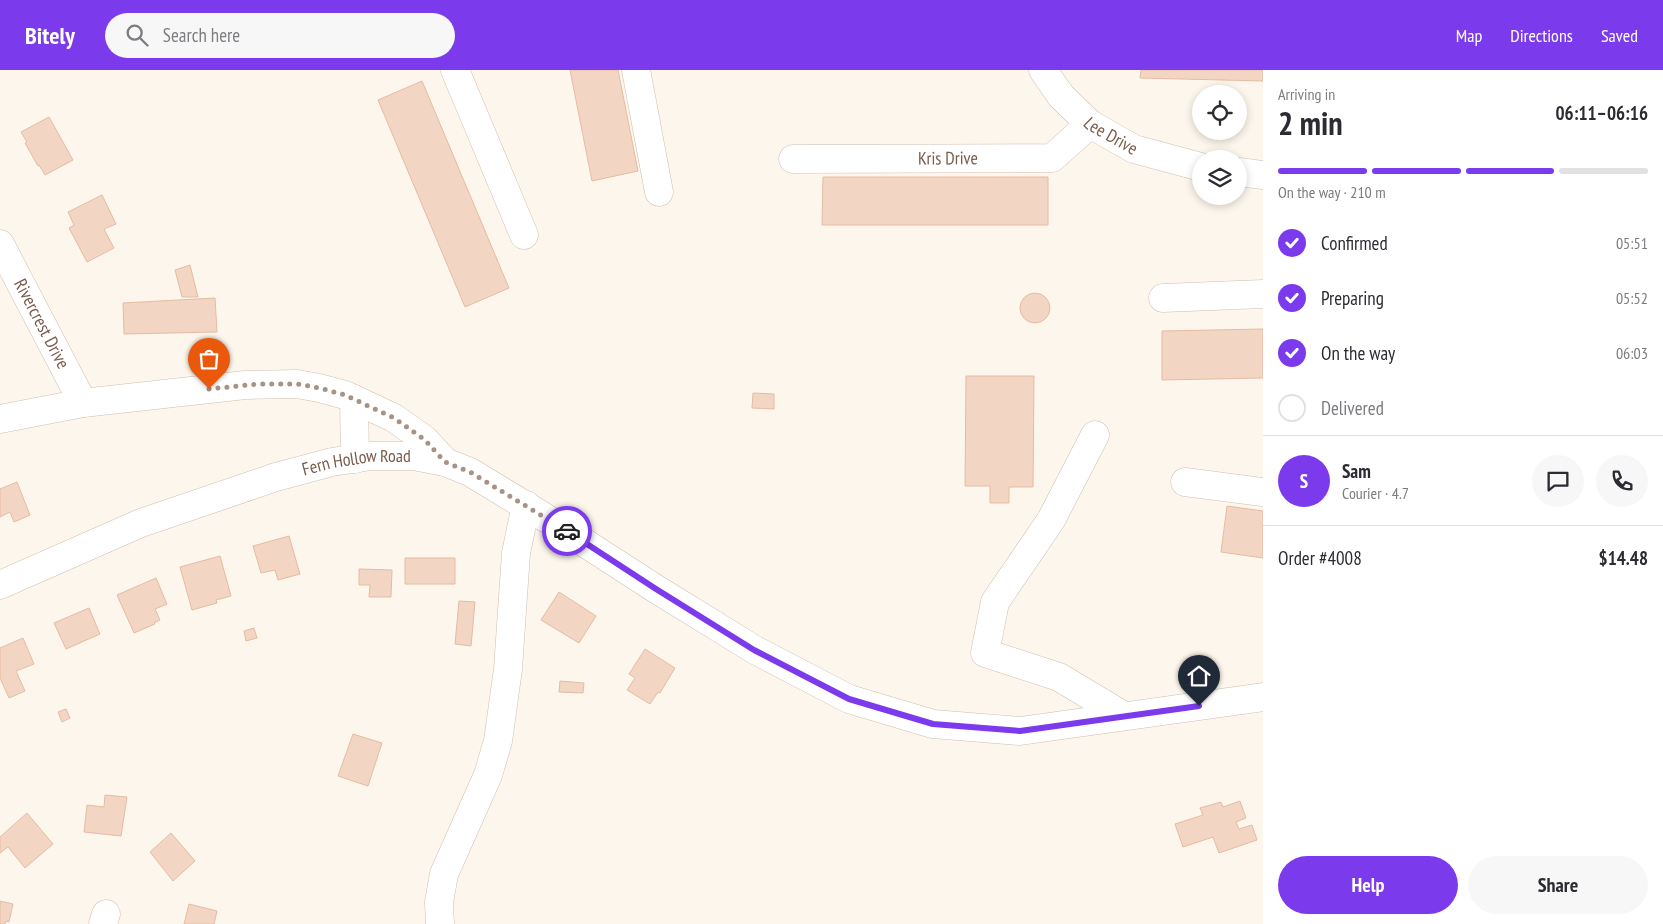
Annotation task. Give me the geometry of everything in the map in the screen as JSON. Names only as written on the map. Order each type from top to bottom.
[{"type":"street","points":[[455,70],[524,235]]},
{"type":"street","points":[[636,70],[659,192]]},
{"type":"street","name":"Lee Drive","points":[[1043,70],[1061,96],[1090,124],[1134,149],[1192,165]]},
{"type":"street","name":"Kris Drive","points":[[793,159],[1052,158],[1090,124]]},
{"type":"street","points":[[1247,173],[1263,175]]},
{"type":"street","name":"Rivercrest Drive","points":[[0,244],[83,403]]},
{"type":"street","points":[[1163,298],[1263,294]]},
{"type":"street","points":[[0,419],[83,403],[270,384],[297,384],[320,388],[354,399],[394,418],[411,428],[436,450],[445,462]]},
{"type":"street","points":[[354,399],[354,459]]},
{"type":"street","points":[[1095,436],[1051,520],[995,602],[985,653],[1059,677],[1124,716]]},
{"type":"street","name":"Fern Hollow Road","points":[[0,585],[141,524],[276,477],[332,462],[354,459],[392,455],[428,458],[445,462],[470,472],[526,505],[754,650],[849,699],[933,724],[1020,731],[1263,697]]},
{"type":"street","points":[[1185,482],[1263,492]]},
{"type":"street","points":[[440,924],[439,902],[444,874],[488,775],[498,741],[508,669],[516,553],[526,505]]},
{"type":"building","points":[[570,70],[618,70],[638,171],[592,181]]},
{"type":"building","points":[[1141,70],[1263,70],[1263,81],[1140,78]]},
{"type":"building","points":[[422,81],[509,288],[465,307],[378,100]]},
{"type":"building","points":[[49,117],[73,160],[45,175],[25,143],[27,142],[21,132]]},
{"type":"building","points":[[823,177],[1048,177],[1048,225],[822,225]]},
{"type":"building","points":[[102,195],[116,224],[104,229],[114,248],[87,262],[69,228],[74,225],[68,212]]},
{"type":"building","points":[[190,265],[198,297],[182,297],[175,270]]},
{"type":"building","points":[[1035,293],[1045,298],[1050,308],[1045,318],[1035,323],[1025,318],[1020,308],[1025,298]]},
{"type":"building","points":[[215,298],[217,332],[124,334],[123,303]]},
{"type":"building","points":[[1263,329],[1263,378],[1162,380],[1162,331]]},
{"type":"building","points":[[966,376],[1034,376],[1033,487],[1009,487],[1009,503],[990,503],[990,486],[965,486]]},
{"type":"building","points":[[753,393],[774,394],[774,409],[752,408]]},
{"type":"building","points":[[17,482],[30,515],[14,522],[10,512],[0,517],[0,489]]},
{"type":"building","points":[[1227,506],[1263,511],[1263,558],[1221,552]]},
{"type":"building","points":[[289,536],[300,574],[278,580],[275,570],[261,573],[253,546]]},
{"type":"building","points":[[220,556],[231,596],[216,600],[217,603],[192,610],[180,567]]},
{"type":"building","points":[[405,558],[455,558],[455,584],[405,584]]},
{"type":"building","points":[[359,569],[392,570],[391,597],[369,597],[370,585],[359,585]]},
{"type":"building","points":[[156,578],[167,604],[155,609],[160,620],[134,633],[117,595]]},
{"type":"building","points":[[559,592],[596,616],[579,643],[541,620]]},
{"type":"building","points":[[459,601],[475,602],[471,646],[455,644]]},
{"type":"building","points":[[89,608],[100,634],[66,649],[54,623]]},
{"type":"building","points":[[254,628],[257,638],[246,641],[244,631]]},
{"type":"building","points":[[23,638],[34,664],[16,671],[25,691],[9,698],[0,678],[0,648]]},
{"type":"building","points":[[645,649],[675,668],[660,693],[658,692],[650,704],[627,690],[635,678],[629,674]]},
{"type":"building","points":[[560,681],[584,683],[583,693],[559,692]]},
{"type":"building","points":[[66,709],[70,718],[62,722],[58,712]]},
{"type":"building","points":[[353,734],[382,743],[368,786],[338,776]]},
{"type":"building","points":[[105,795],[127,797],[121,836],[84,832],[87,805],[104,807]]},
{"type":"building","points":[[1240,801],[1246,818],[1236,822],[1239,829],[1252,825],[1257,840],[1219,853],[1213,837],[1183,847],[1175,824],[1203,815],[1200,808],[1221,802],[1223,807]]},
{"type":"building","points":[[27,813],[53,844],[25,868],[8,847],[0,853],[0,837]]},
{"type":"building","points":[[171,833],[195,861],[173,881],[150,852]]},
{"type":"building","points":[[0,901],[13,904],[9,922],[6,921],[5,924],[0,924]]},
{"type":"building","points":[[189,904],[217,911],[214,924],[184,924]]},
{"type":"way so far","points":[[209,389],[258,384],[297,384],[345,395],[370,405],[411,428],[436,450],[445,462],[470,472],[567,531]]},
{"type":"route","points":[[567,531],[754,650],[849,699],[933,724],[1020,731],[1199,706]]}]
